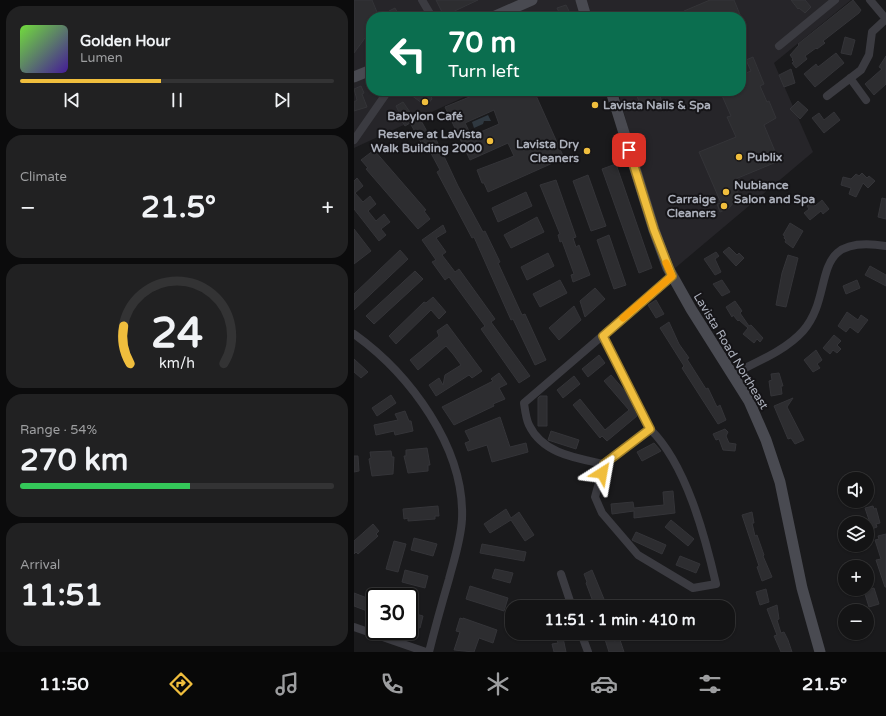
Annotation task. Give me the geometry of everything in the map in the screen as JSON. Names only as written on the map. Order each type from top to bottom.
[{"type":"main road","points":[[504,12],[532,0]]},
{"type":"main road","points":[[581,0],[585,12]]},
{"type":"main road","points":[[354,77],[366,72]]},
{"type":"main road","name":"Lavista Road Northeast","points":[[613,96],[654,230],[672,276],[691,309],[733,374],[758,420],[775,466],[802,588],[820,652]]},
{"type":"street","points":[[422,0],[429,12]]},
{"type":"street","points":[[779,46],[835,0]]},
{"type":"street","points":[[827,96],[861,70],[869,55],[872,32],[886,19],[870,0]]},
{"type":"street","points":[[850,78],[866,100]]},
{"type":"street","points":[[354,140],[385,96]]},
{"type":"street","points":[[733,374],[787,344],[803,330],[815,308],[825,272],[837,253],[853,245],[866,243],[886,246]]},
{"type":"street","points":[[604,464],[568,457],[545,445],[528,425],[524,403],[672,276]]},
{"type":"street","points":[[354,334],[384,359],[426,408],[452,459],[460,488],[462,521],[456,554],[427,652],[354,627]]},
{"type":"street","points":[[603,336],[650,429],[661,440],[682,478],[706,543],[716,584],[693,588],[638,555],[602,513],[596,497],[604,464],[650,429]]},
{"type":"street","points":[[561,574],[570,600]]},
{"type":"street","points":[[584,640],[588,652]]},
{"type":"shaded area","points":[[354,0],[851,0],[774,63],[813,152],[674,269],[655,227],[619,96],[746,96],[746,12],[366,12],[366,96],[466,96],[354,148]]},
{"type":"shaded area","points":[[488,115],[491,121],[484,121],[483,124],[474,128],[472,122]]},
{"type":"building","points":[[354,0],[372,0],[377,12],[366,12],[366,38],[354,53]]},
{"type":"building","points":[[436,0],[478,0],[452,12],[442,12]]},
{"type":"building","points":[[710,0],[734,0],[739,12],[684,12]]},
{"type":"building","points":[[791,0],[805,0],[811,7],[805,13],[799,8],[798,9]]},
{"type":"building","points":[[853,0],[861,10],[859,13],[823,41],[825,43],[805,56],[807,59],[796,68],[792,63],[794,62],[790,55],[799,45],[798,44]]},
{"type":"building","points":[[566,5],[570,12],[559,12],[557,8]]},
{"type":"building","points":[[395,8],[397,12],[390,12]]},
{"type":"building","points":[[845,37],[855,40],[851,55],[841,53]]},
{"type":"building","points":[[836,53],[844,63],[815,87],[804,74],[816,64],[818,67]]},
{"type":"building","points":[[886,56],[886,84],[874,95],[865,84],[882,69],[879,67]]},
{"type":"building","points":[[753,57],[764,84],[760,86],[767,102],[769,101],[776,118],[764,125],[779,161],[733,180],[739,196],[729,208],[720,212],[717,204],[721,203],[699,152],[736,137],[727,117],[731,116],[722,96],[746,96],[746,73],[751,71],[746,60]]},
{"type":"building","points":[[791,69],[795,83],[784,87],[779,75]]},
{"type":"building","points":[[361,86],[364,93],[362,94],[367,107],[354,111],[354,102],[357,100],[354,89]]},
{"type":"building","points":[[412,96],[431,96],[432,99],[426,106]]},
{"type":"building","points":[[472,96],[536,96],[564,158],[488,192],[484,183],[482,183],[477,170],[514,156],[508,143],[470,160],[445,107]],"holes":[[[494,110],[499,124],[476,134],[475,131],[470,133],[465,123]]]},
{"type":"building","points":[[637,96],[660,96],[662,102],[642,109]]},
{"type":"building","points":[[798,101],[808,110],[800,119],[790,109]]},
{"type":"building","points":[[403,102],[414,118],[418,115],[430,137],[434,135],[458,186],[483,232],[485,231],[500,262],[498,263],[522,315],[525,314],[546,360],[535,365],[513,319],[511,320],[474,237],[472,238],[437,172],[440,170],[425,142],[422,144],[410,123],[405,126],[397,113],[399,112],[396,106]]},
{"type":"building","points":[[834,112],[840,120],[824,133],[812,118],[819,113],[824,120]]},
{"type":"building","points":[[374,150],[426,210],[424,211],[430,219],[418,229],[366,169],[368,168],[361,160]]},
{"type":"building","points":[[616,164],[652,268],[639,273],[602,169]]},
{"type":"building","points":[[862,173],[867,178],[869,176],[875,181],[868,188],[863,183],[856,197],[849,194],[851,188],[841,185],[843,177],[851,179],[856,174],[859,176]]},
{"type":"building","points":[[588,175],[606,226],[591,231],[573,181]]},
{"type":"building","points":[[357,178],[363,186],[355,193],[363,202],[370,196],[376,204],[368,211],[376,221],[384,214],[390,222],[381,229],[386,235],[379,241],[354,209],[354,181]]},
{"type":"building","points":[[556,180],[576,237],[573,238],[576,247],[579,245],[590,275],[573,282],[571,275],[574,274],[562,241],[560,242],[558,235],[560,234],[540,185]]},
{"type":"building","points":[[526,192],[532,206],[498,222],[492,208]]},
{"type":"building","points":[[882,198],[886,199],[886,219],[878,217]]},
{"type":"building","points":[[822,200],[829,209],[823,214],[821,211],[810,220],[804,213],[809,209],[807,206],[812,202],[815,206]]},
{"type":"building","points":[[537,217],[544,232],[511,248],[504,235]]},
{"type":"building","points":[[790,223],[803,231],[793,248],[785,242],[785,236],[783,235]]},
{"type":"building","points":[[443,225],[446,232],[436,238],[446,252],[442,255],[455,272],[459,269],[495,319],[491,322],[530,376],[519,383],[481,329],[485,326],[449,277],[445,280],[432,262],[436,260],[422,240]]},
{"type":"building","points":[[354,229],[371,251],[354,264]]},
{"type":"building","points":[[609,235],[626,285],[614,289],[597,240]]},
{"type":"building","points":[[729,247],[737,255],[739,253],[744,258],[736,266],[723,252]]},
{"type":"building","points":[[400,250],[408,259],[354,310],[354,294]]},
{"type":"building","points":[[716,252],[719,256],[715,259],[721,272],[715,275],[704,259]]},
{"type":"building","points":[[548,253],[554,266],[527,280],[521,267]]},
{"type":"building","points":[[788,255],[798,258],[786,307],[776,305],[782,273]]},
{"type":"building","points":[[870,266],[886,275],[886,286],[865,275]]},
{"type":"building","points":[[415,271],[423,279],[374,324],[366,316]]},
{"type":"building","points":[[560,280],[567,293],[540,307],[533,294]]},
{"type":"building","points":[[722,280],[730,292],[722,296],[713,284]]},
{"type":"building","points":[[857,280],[860,288],[846,294],[843,286]]},
{"type":"building","points":[[595,288],[605,299],[585,317],[580,301]]},
{"type":"building","points":[[433,297],[446,312],[439,319],[431,310],[396,344],[389,336],[424,302],[426,303]]},
{"type":"building","points":[[656,300],[664,314],[656,318],[648,305]]},
{"type":"building","points":[[735,301],[742,311],[740,313],[749,326],[751,325],[763,338],[760,342],[757,339],[754,343],[743,334],[748,328],[739,320],[738,321],[733,315],[732,317],[726,307]]},
{"type":"building","points":[[574,306],[581,320],[559,340],[549,328]]},
{"type":"building","points":[[847,312],[858,320],[861,315],[868,320],[858,333],[850,327],[846,332],[838,326]]},
{"type":"building","points":[[669,322],[679,344],[689,358],[687,359],[706,389],[708,388],[717,407],[720,405],[726,420],[718,424],[682,368],[684,366],[660,328]]},
{"type":"building","points":[[447,324],[482,371],[472,378],[469,375],[436,396],[429,385],[439,378],[443,385],[445,375],[461,365],[446,346],[418,370],[410,360],[439,336],[437,331]]},
{"type":"building","points":[[834,335],[841,341],[837,345],[841,349],[837,353],[833,350],[830,354],[823,348]]},
{"type":"building","points":[[816,350],[822,360],[817,364],[820,368],[813,372],[804,360]]},
{"type":"building","points":[[599,355],[605,363],[588,377],[582,369]]},
{"type":"building","points":[[354,359],[368,372],[361,378],[354,372]]},
{"type":"building","points":[[499,373],[507,384],[499,388],[505,399],[493,404],[494,406],[454,425],[442,407],[493,381],[491,379]]},
{"type":"building","points":[[779,373],[783,386],[781,386],[782,394],[771,396],[769,381],[772,380],[771,374]]},
{"type":"building","points":[[611,375],[625,391],[637,416],[607,441],[602,436],[600,438],[573,405],[580,399],[605,430],[629,410],[604,381]]},
{"type":"building","points":[[574,376],[580,384],[563,398],[557,390]]},
{"type":"building","points":[[391,395],[396,403],[377,416],[372,408]]},
{"type":"building","points":[[540,396],[547,396],[547,426],[538,426],[538,398]]},
{"type":"building","points":[[793,398],[787,407],[804,440],[795,444],[791,438],[788,439],[774,406]]},
{"type":"building","points":[[405,411],[409,421],[411,421],[413,431],[395,435],[394,431],[376,435],[374,425],[398,420],[395,414]]},
{"type":"building","points":[[500,417],[510,447],[526,443],[528,452],[492,462],[487,445],[468,451],[465,443],[470,441],[465,431]]},
{"type":"building","points":[[725,429],[728,432],[726,436],[729,443],[736,444],[735,451],[723,450],[719,439],[716,440],[713,434]]},
{"type":"building","points":[[551,431],[579,440],[576,449],[548,440]]},
{"type":"building","points":[[654,443],[661,451],[642,461],[637,452]]},
{"type":"building","points":[[427,448],[430,465],[428,465],[428,471],[408,473],[404,456],[406,456],[406,450]]},
{"type":"building","points":[[391,451],[392,457],[394,457],[393,474],[372,476],[369,459],[371,458],[370,452]]},
{"type":"building","points":[[354,456],[358,456],[359,471],[354,472]]},
{"type":"building","points":[[673,491],[675,513],[634,518],[634,511],[612,514],[611,504],[633,502],[634,508],[664,505],[663,492]]},
{"type":"building","points":[[438,506],[439,516],[435,516],[435,519],[408,521],[408,518],[404,519],[403,509]]},
{"type":"building","points":[[865,508],[876,508],[880,523],[876,524],[877,527],[874,528],[874,516],[868,516]]},
{"type":"building","points":[[506,509],[511,518],[519,512],[534,535],[525,541],[511,520],[490,533],[484,524]]},
{"type":"building","points":[[752,512],[754,523],[752,523],[755,536],[757,535],[764,555],[763,556],[772,577],[762,581],[757,567],[759,566],[742,515]]},
{"type":"building","points":[[671,520],[694,539],[688,546],[665,527]]},
{"type":"building","points":[[373,524],[379,531],[376,534],[378,536],[358,554],[356,552],[354,554],[354,541]]},
{"type":"building","points":[[636,532],[666,545],[662,554],[632,540]]},
{"type":"building","points":[[886,534],[885,587],[876,560],[881,559],[875,540],[879,539],[878,536]]},
{"type":"building","points":[[414,538],[437,544],[433,556],[411,550]]},
{"type":"building","points":[[394,541],[406,544],[398,572],[386,569]]},
{"type":"building","points":[[482,544],[526,552],[524,561],[480,553]]},
{"type":"building","points":[[680,556],[700,564],[696,573],[676,565]]},
{"type":"building","points":[[495,569],[513,573],[510,583],[492,578]]},
{"type":"building","points":[[405,570],[428,576],[425,588],[402,582]]},
{"type":"building","points":[[592,570],[604,600],[592,600],[584,574]]},
{"type":"building","points":[[470,586],[508,598],[507,600],[505,600],[504,611],[466,599]]},
{"type":"building","points":[[874,588],[879,604],[874,606],[874,604],[868,604],[866,596],[874,596]]},
{"type":"building","points":[[766,589],[769,602],[760,605],[756,592]]},
{"type":"building","points":[[354,593],[366,598],[366,611],[354,606]]},
{"type":"building","points":[[777,605],[779,619],[777,620],[781,633],[784,632],[792,652],[781,652],[774,636],[777,635],[767,609]]},
{"type":"building","points":[[418,615],[423,616],[420,628],[418,627]]},
{"type":"building","points":[[460,618],[497,630],[493,643],[479,638],[474,652],[454,650],[460,632],[456,631]]},
{"type":"building","points":[[557,640],[563,640],[566,652],[554,652],[552,644],[558,643]]},
{"type":"building","points":[[605,640],[620,640],[624,652],[609,652]]},
{"type":"slow traffic","points":[[623,318],[672,276],[666,263]]},
{"type":"place","name":"Babylon Café","points":[[425,102]]},
{"type":"place","name":"Lavista Nails & Spa","points":[[595,105]]},
{"type":"place","name":"Reserve at LaVista Walk Building 2000","points":[[490,141]]},
{"type":"place","name":"Lavista Dry Cleaners","points":[[587,151]]},
{"type":"place","name":"Publix","points":[[739,157]]},
{"type":"place","name":"Nubiance Salon and Spa","points":[[726,192]]},
{"type":"place","name":"Carraige Cleaners","points":[[724,206]]},
{"type":"route","points":[[602,473],[604,464],[650,429],[603,336],[672,276],[654,230],[629,150]]}]
